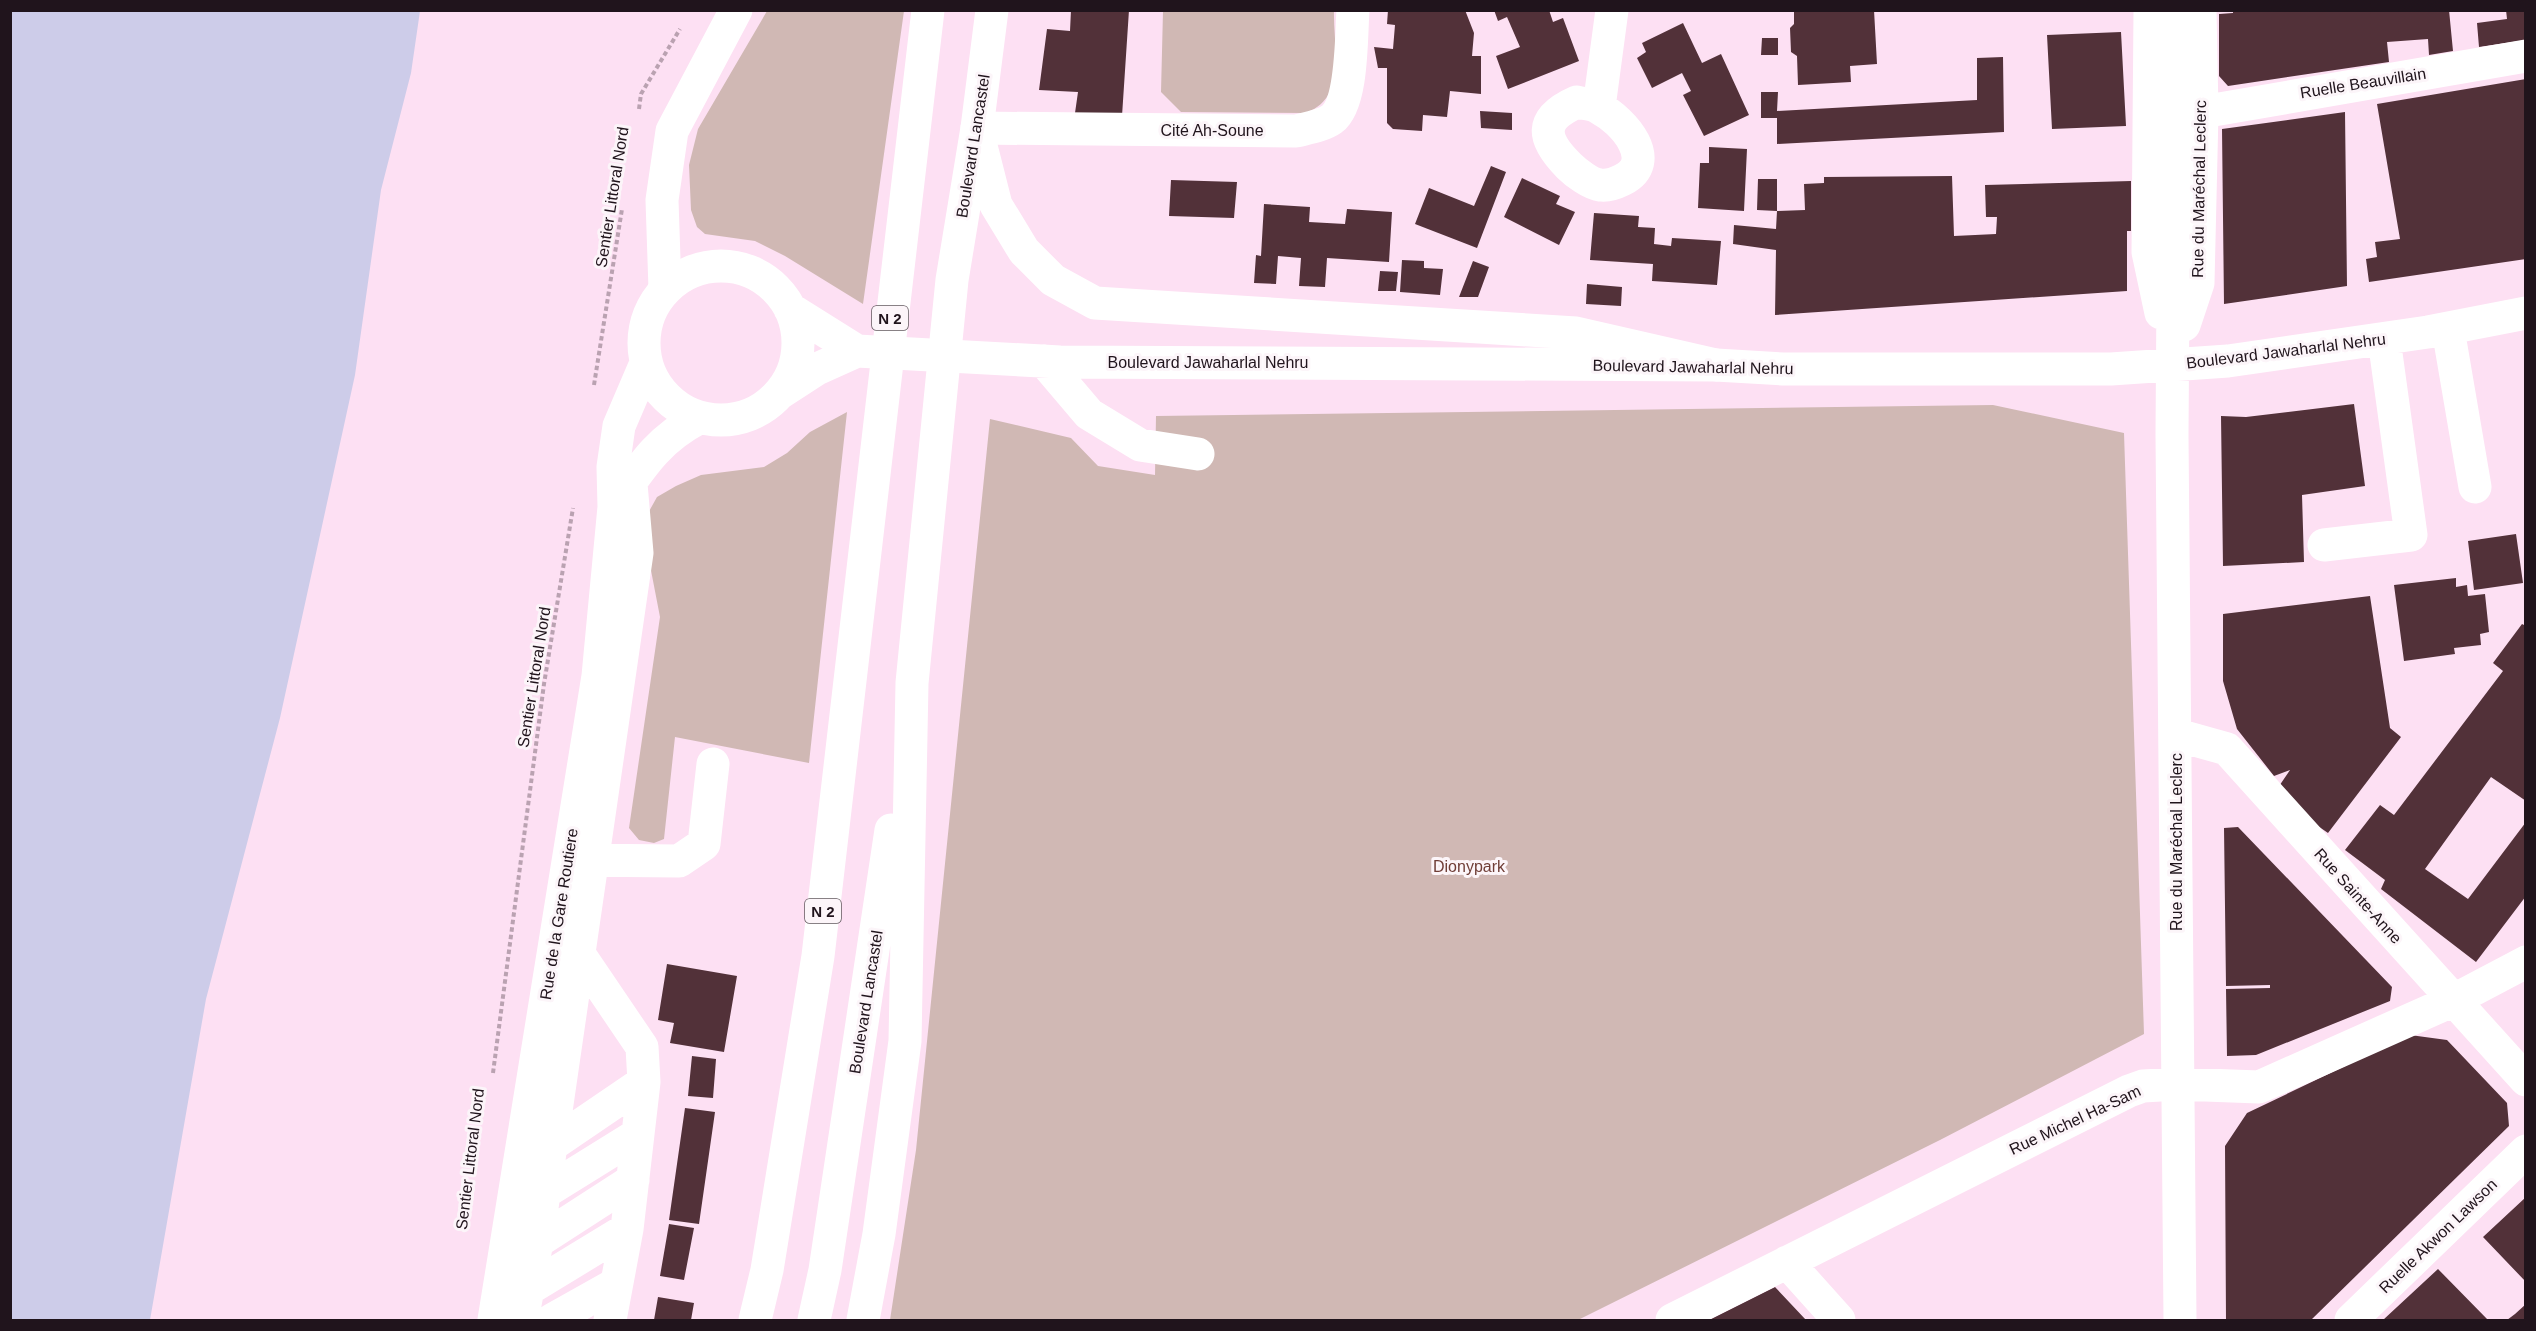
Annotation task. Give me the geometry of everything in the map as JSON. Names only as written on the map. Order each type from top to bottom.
[{"type":"street","points":[[665,289],[662,200],[672,131],[736,10]]},
{"type":"street","name":"N 2","points":[[755,1320],[767,1270],[818,957],[869,499],[928,10]]},
{"type":"street","name":"Boulevard Lancastel","points":[[814,1320],[825,1270],[872,965],[912,683],[952,280],[977,128],[992,10]]},
{"type":"street","name":"Cité Ah-Soune","points":[[977,128],[1296,131],[1318,125],[1333,119],[1342,106],[1347,84],[1353,10]]},
{"type":"street","points":[[1599,107],[1612,10]]},
{"type":"street","name":"Rue du Maréchal Leclerc","points":[[2150,10],[2148,252],[2172,364]]},
{"type":"street","name":"Rue du Maréchal Leclerc","points":[[2175,10],[2175,280],[2172,364],[2177,735],[2175,778],[2180,1320]]},
{"type":"street","name":"Rue du Maréchal Leclerc","points":[[2172,364],[2198,283],[2202,112],[2200,10]]},
{"type":"street","name":"Ruelle Beauvillain","points":[[2202,112],[2526,56]]},
{"type":"street","points":[[977,128],[996,205],[1024,251],[1053,280],[1095,303],[1576,333],[1716,365]]},
{"type":"street","points":[[708,266],[732,267],[755,274],[776,289],[790,309],[797,330],[797,352],[792,374],[780,393],[764,408],[743,417],[721,420],[699,418],[675,406],[657,387],[646,363],[644,336],[650,310],[665,289],[692,272],[708,266]]},
{"type":"street","name":"Boulevard Jawaharlal Nehru","points":[[790,309],[858,351]]},
{"type":"street","name":"Boulevard Jawaharlal Nehru","points":[[780,393],[817,369],[858,351],[1044,361],[1716,365],[1795,369],[2110,369],[2228,361],[2448,329],[2526,313]]},
{"type":"street","points":[[2448,329],[2475,487]]},
{"type":"street","points":[[2324,545],[2411,535],[2384,339]]},
{"type":"street","points":[[1044,361],[1089,414],[1140,445],[1198,454]]},
{"type":"street","name":"Rue de la Gare Routiere","points":[[494,1320],[566,951],[581,860],[598,676],[622,494],[612,467],[619,426],[646,363]]},
{"type":"street","points":[[622,494],[651,453],[675,431],[699,418]]},
{"type":"street","points":[[863,1320],[879,1234],[905,1041],[912,683]]},
{"type":"street","name":"Rue Sainte-Anne","points":[[2177,735],[2227,749],[2452,1001],[2526,1080]]},
{"type":"street","points":[[581,860],[679,861],[704,844],[713,764]]},
{"type":"street","points":[[566,951],[642,1047],[644,1082],[633,1180],[627,1229],[610,1320]]},
{"type":"street","points":[[524,1305],[537,1242],[550,1146],[566,951]]},
{"type":"street","name":"Rue Michel Ha-Sam","points":[[1672,1320],[2130,1091],[2143,1086],[2178,1084],[2259,1087],[2452,1001],[2526,962]]},
{"type":"street","points":[[550,1146],[644,1082]]},
{"type":"street","points":[[542,1194],[638,1136]]},
{"type":"street","name":"Ruelle Akwon Lawson","points":[[2351,1320],[2526,1150]]},
{"type":"street","points":[[537,1242],[633,1180]]},
{"type":"street","points":[[524,1305],[627,1229]]},
{"type":"street","points":[[1787,1262],[1839,1320]]},
{"type":"street","points":[[552,1320],[616,1284]]},
{"type":"path","name":"Sentier Littoral Nord","points":[[637,117],[641,94],[669,47]]},
{"type":"path","name":"Sentier Littoral Nord","points":[[592,397],[624,199]]},
{"type":"path","name":"Sentier Littoral Nord","points":[[492,1082],[538,730],[574,501]]},
{"type":"green space","points":[[767,11],[904,11],[863,304],[785,256],[755,241],[705,234],[697,227],[691,210],[689,165],[698,129]]},
{"type":"green space","points":[[1163,11],[1334,11],[1335,70],[1328,96],[1319,106],[1305,113],[1181,112],[1161,92]]},
{"type":"green space","name":"Dionypark","points":[[1993,405],[2124,433],[2144,1034],[1940,1140],[1578,1320],[890,1320],[916,1150],[990,419],[1071,438],[1098,466],[1155,475],[1156,416]]},
{"type":"green space","points":[[847,412],[809,763],[675,737],[664,839],[654,843],[639,840],[629,828],[660,617],[649,560],[647,515],[657,497],[676,486],[701,475],[764,467],[787,453],[810,432]]},
{"type":"water","points":[[10,11],[420,11],[411,73],[381,190],[355,375],[280,718],[206,999],[150,1320],[11,1320]]},
{"type":"building","points":[[1071,10],[1129,10],[1122,116],[1075,113],[1078,92],[1039,90],[1047,29],[1070,31]]},
{"type":"building","points":[[1388,10],[1465,10],[1474,33],[1472,56],[1481,56],[1481,94],[1450,91],[1447,117],[1423,115],[1422,131],[1393,129],[1387,123],[1387,68],[1378,68],[1374,47],[1393,49],[1395,25],[1387,24]]},
{"type":"building","points":[[1494,10],[1549,10],[1553,22],[1563,18],[1579,61],[1508,89],[1496,56],[1520,47],[1507,17],[1498,21]]},
{"type":"building","points":[[1794,10],[1874,10],[1877,64],[1850,66],[1851,82],[1798,85],[1797,56],[1791,52],[1790,28],[1794,24]]},
{"type":"building","points":[[2233,10],[2449,10],[2453,51],[2429,55],[2428,39],[2387,42],[2389,62],[2228,86],[2219,76],[2219,14],[2233,13]]},
{"type":"building","points":[[2506,10],[2526,10],[2526,40],[2479,47],[2477,23],[2507,19]]},
{"type":"building","points":[[1683,23],[1702,63],[1721,54],[1749,115],[1704,136],[1683,95],[1691,91],[1682,73],[1652,88],[1637,58],[1646,52],[1642,43]]},
{"type":"building","points":[[2121,32],[2126,126],[2052,129],[2047,35]]},
{"type":"building","points":[[1762,38],[1778,38],[1778,55],[1761,55]]},
{"type":"building","points":[[2003,57],[2004,132],[1777,144],[1777,118],[1761,118],[1761,92],[1778,92],[1777,111],[1977,100],[1977,58]]},
{"type":"building","points":[[2526,79],[2526,259],[2369,282],[2366,259],[2377,257],[2375,242],[2400,239],[2377,104]]},
{"type":"building","points":[[1480,111],[1512,113],[1512,130],[1481,128]]},
{"type":"building","points":[[2345,112],[2347,286],[2224,304],[2222,129]]},
{"type":"building","points":[[1709,147],[1747,149],[1744,211],[1698,208],[1700,163],[1709,163]]},
{"type":"building","points":[[1491,166],[1506,172],[1477,248],[1415,224],[1429,188],[1474,206]]},
{"type":"building","points":[[1952,176],[1954,236],[1996,234],[1997,217],[1986,217],[1985,185],[2131,181],[2131,231],[2127,231],[2127,291],[1775,315],[1776,250],[1733,244],[1734,225],[1776,229],[1777,211],[1805,210],[1804,184],[1824,183],[1824,177]]},
{"type":"building","points":[[1522,178],[1560,196],[1556,204],[1575,212],[1559,245],[1504,217]]},
{"type":"building","points":[[1758,179],[1777,179],[1777,211],[1757,210]]},
{"type":"building","points":[[1171,180],[1237,182],[1234,218],[1169,216]]},
{"type":"building","points":[[1264,204],[1310,207],[1309,222],[1345,224],[1347,209],[1392,212],[1389,262],[1327,258],[1325,287],[1299,286],[1301,258],[1278,256],[1276,284],[1254,283],[1256,255],[1261,256]]},
{"type":"building","points":[[1594,213],[1639,216],[1638,227],[1655,228],[1654,244],[1671,246],[1672,238],[1721,241],[1717,285],[1652,281],[1653,264],[1590,260]]},
{"type":"building","points":[[1402,260],[1424,261],[1424,268],[1443,269],[1440,295],[1400,292]]},
{"type":"building","points":[[1473,261],[1489,267],[1478,297],[1459,297]]},
{"type":"building","points":[[1380,271],[1398,272],[1396,291],[1378,291]]},
{"type":"building","points":[[1587,284],[1622,287],[1621,306],[1586,304]]},
{"type":"building","points":[[2354,404],[2365,486],[2302,495],[2304,562],[2223,566],[2221,416],[2246,417]]},
{"type":"building","points":[[2516,534],[2523,583],[2474,590],[2468,541]]},
{"type":"building","points":[[2456,578],[2456,587],[2467,585],[2468,596],[2485,594],[2489,632],[2480,634],[2481,645],[2454,648],[2455,654],[2404,661],[2394,585]]},
{"type":"building","points":[[2370,596],[2390,728],[2401,737],[2328,833],[2273,795],[2290,770],[2274,776],[2237,729],[2223,681],[2223,614]]},
{"type":"building","points":[[2522,624],[2526,626],[2526,801],[2491,777],[2425,869],[2468,899],[2526,822],[2526,896],[2476,962],[2381,889],[2385,880],[2345,850],[2380,805],[2394,815],[2503,671],[2493,663]]},
{"type":"building","points":[[2238,827],[2392,987],[2390,1001],[2256,1055],[2227,1056],[2226,989],[2270,988],[2270,985],[2226,986],[2224,828]]},
{"type":"building","points":[[667,964],[737,976],[724,1052],[670,1043],[674,1023],[658,1020]]},
{"type":"building","points":[[2410,1035],[2447,1040],[2507,1103],[2509,1126],[2311,1320],[2226,1320],[2225,1146],[2247,1113]]},
{"type":"building","points":[[692,1056],[716,1059],[713,1098],[688,1096]]},
{"type":"building","points":[[685,1108],[715,1112],[699,1224],[669,1220]]},
{"type":"building","points":[[2526,1197],[2526,1282],[2483,1237]]},
{"type":"building","points":[[669,1224],[694,1228],[684,1280],[660,1276]]},
{"type":"building","points":[[2438,1269],[2488,1320],[2383,1320]]},
{"type":"building","points":[[1775,1287],[1806,1320],[1709,1320]]},
{"type":"building","points":[[658,1297],[694,1303],[691,1320],[654,1320]]},
{"type":"building","points":[[2526,1304],[2526,1320],[2507,1320],[2515,1314]]}]
